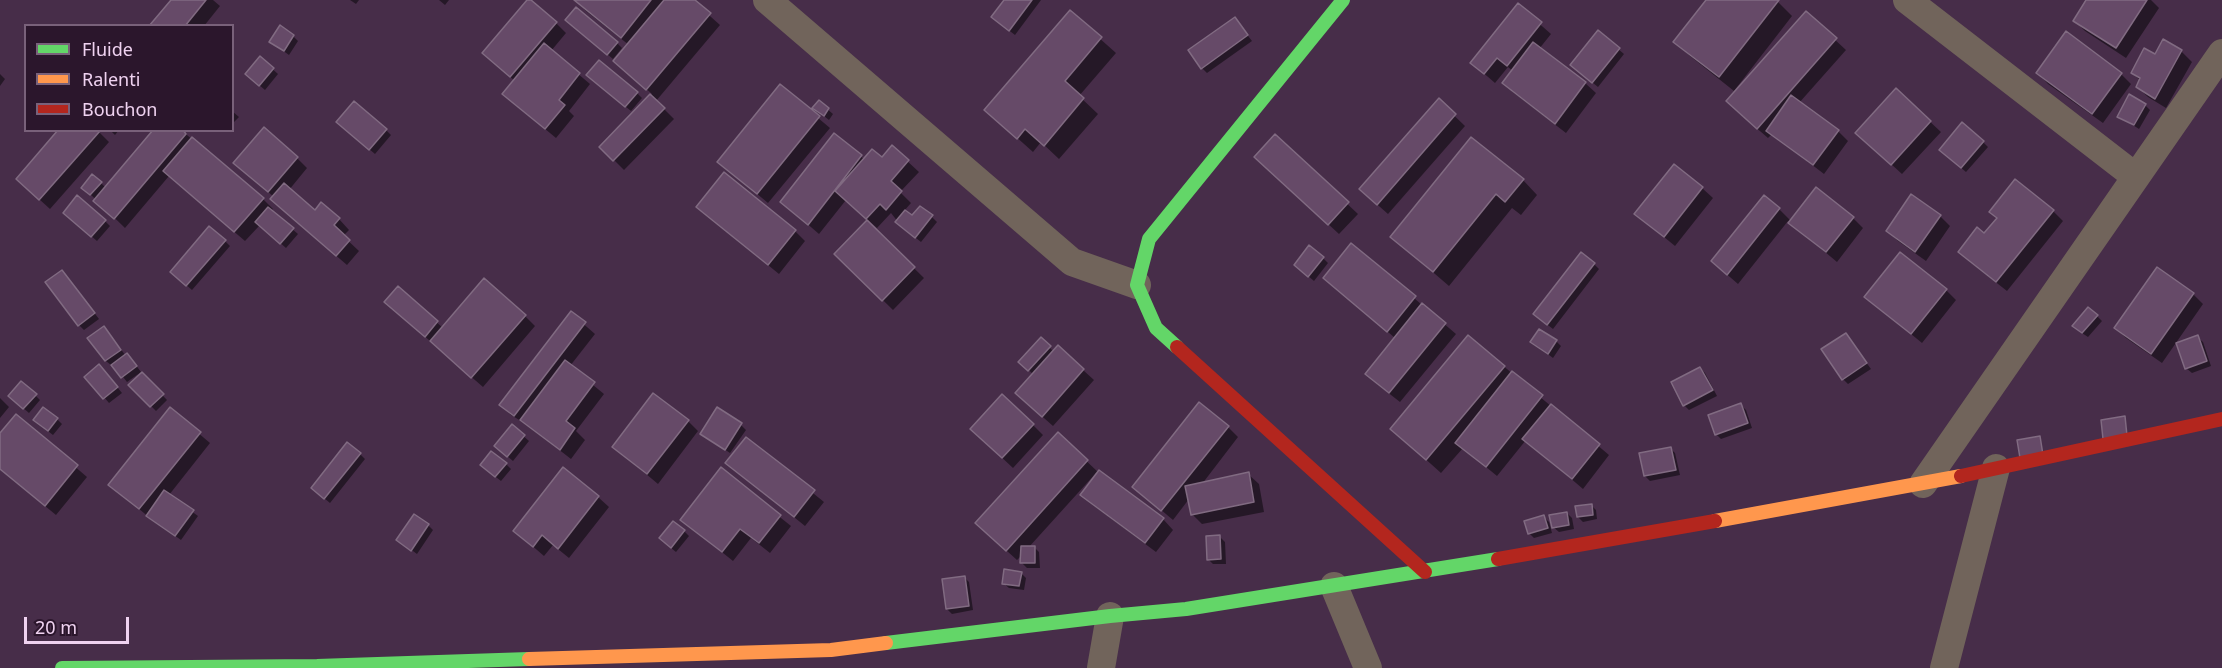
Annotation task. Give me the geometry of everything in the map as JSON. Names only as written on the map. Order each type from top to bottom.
[{"type":"street","points":[[767,0],[1072,262],[1137,285]]},
{"type":"street","points":[[1343,0],[1149,239],[1137,285],[1156,328],[1425,572]]},
{"type":"street","points":[[1907,0],[2136,177]]},
{"type":"street","points":[[1923,484],[2222,53]]},
{"type":"street","points":[[62,668],[317,667],[828,659],[1110,616],[1186,609],[1425,572],[1923,484],[2222,419]]},
{"type":"street","points":[[1944,668],[1996,468]]},
{"type":"street","points":[[1334,586],[1368,668]]},
{"type":"street","points":[[1101,668],[1110,616]]},
{"type":"building","points":[[171,0],[206,0],[187,24],[151,24]]},
{"type":"building","points":[[527,0],[531,0],[557,22],[510,77],[482,53]]},
{"type":"building","points":[[574,0],[651,0],[621,38]]},
{"type":"building","points":[[664,0],[695,0],[711,13],[646,90],[613,61]]},
{"type":"building","points":[[1004,0],[1032,0],[1009,31],[991,17]]},
{"type":"building","points":[[1706,0],[1779,0],[1719,77],[1673,42]]},
{"type":"building","points":[[2086,0],[2147,0],[2116,48],[2073,21]]},
{"type":"building","points":[[1518,3],[1542,22],[1507,66],[1497,58],[1484,74],[1470,63]]},
{"type":"building","points":[[576,7],[618,42],[607,55],[565,20]]},
{"type":"building","points":[[1070,10],[1102,37],[1065,81],[1084,98],[1044,146],[1025,129],[1017,139],[984,110]]},
{"type":"building","points":[[1806,11],[1837,38],[1757,129],[1726,101]]},
{"type":"building","points":[[1235,17],[1248,35],[1201,69],[1188,50]]},
{"type":"building","points":[[280,25],[294,35],[284,51],[269,42]]},
{"type":"building","points":[[1598,30],[1620,48],[1592,83],[1570,65]]},
{"type":"building","points":[[2066,31],[2122,73],[2092,114],[2036,73]]},
{"type":"building","points":[[2163,39],[2182,50],[2155,99],[2136,87],[2140,78],[2131,73],[2144,48],[2155,54]]},
{"type":"building","points":[[1533,42],[1586,82],[1555,124],[1502,83]]},
{"type":"building","points":[[544,43],[580,73],[559,100],[565,105],[545,129],[502,94]]},
{"type":"building","points":[[260,56],[274,68],[259,86],[245,74]]},
{"type":"building","points":[[599,60],[638,92],[625,107],[586,75]]},
{"type":"building","points":[[780,84],[820,116],[757,194],[717,162]]},
{"type":"building","points":[[1896,88],[1931,121],[1891,165],[1855,133]]},
{"type":"building","points":[[650,94],[665,108],[613,161],[599,147]]},
{"type":"building","points":[[2129,94],[2146,104],[2134,125],[2117,117]]},
{"type":"building","points":[[1791,95],[1839,130],[1813,165],[1766,131]]},
{"type":"building","points":[[1439,98],[1456,114],[1377,205],[1359,189]]},
{"type":"building","points":[[819,100],[829,108],[824,116],[812,108]]},
{"type":"building","points":[[354,101],[387,129],[369,150],[336,122]]},
{"type":"building","points":[[1962,122],[1984,141],[1961,168],[1939,150]]},
{"type":"building","points":[[264,127],[298,157],[268,192],[233,163]]},
{"type":"building","points":[[56,132],[99,132],[39,200],[16,179]]},
{"type":"building","points":[[151,132],[184,132],[186,134],[114,219],[93,201]]},
{"type":"building","points":[[834,133],[862,155],[808,225],[780,202]]},
{"type":"building","points":[[1275,134],[1349,202],[1328,225],[1254,157]]},
{"type":"building","points":[[192,137],[264,198],[234,232],[163,171]]},
{"type":"building","points":[[1471,137],[1524,179],[1505,202],[1496,194],[1433,272],[1390,237]]},
{"type":"building","points":[[892,145],[909,160],[891,181],[902,191],[886,210],[880,204],[866,219],[835,191],[872,149],[882,157]]},
{"type":"building","points":[[1674,164],[1703,187],[1664,237],[1634,214]]},
{"type":"building","points":[[724,172],[796,230],[768,265],[696,207]]},
{"type":"building","points":[[92,174],[102,182],[90,195],[81,188]]},
{"type":"building","points":[[2015,179],[2054,210],[1996,282],[1958,252],[1977,227],[1984,233],[1997,218],[1989,212]]},
{"type":"building","points":[[284,183],[315,210],[321,202],[340,218],[334,225],[350,240],[336,256],[270,199]]},
{"type":"building","points":[[1816,187],[1854,217],[1826,252],[1788,223]]},
{"type":"building","points":[[1911,194],[1941,215],[1915,252],[1886,231]]},
{"type":"building","points":[[77,195],[106,220],[91,237],[63,213]]},
{"type":"building","points":[[1764,195],[1780,208],[1727,275],[1711,261]]},
{"type":"building","points":[[920,206],[933,215],[915,238],[895,222],[905,210],[912,215]]},
{"type":"building","points":[[268,207],[294,228],[280,244],[255,222]]},
{"type":"building","points":[[867,220],[915,267],[882,301],[834,254]]},
{"type":"building","points":[[209,226],[226,240],[186,286],[170,272]]},
{"type":"building","points":[[1351,243],[1416,296],[1387,332],[1323,278]]},
{"type":"building","points":[[1309,245],[1324,257],[1308,277],[1294,265]]},
{"type":"building","points":[[1581,252],[1595,263],[1547,325],[1533,314]]},
{"type":"building","points":[[1900,252],[1947,289],[1911,334],[1864,297]]},
{"type":"building","points":[[2157,267],[2194,293],[2151,354],[2114,328]]},
{"type":"building","points":[[62,270],[95,313],[78,326],[45,282]]},
{"type":"building","points":[[484,278],[526,315],[471,378],[430,341]]},
{"type":"building","points":[[398,286],[438,321],[425,337],[384,302]]},
{"type":"building","points":[[1422,303],[1446,323],[1389,393],[1365,374]]},
{"type":"building","points":[[2088,307],[2098,315],[2082,333],[2072,326]]},
{"type":"building","points":[[571,311],[586,322],[514,416],[499,405]]},
{"type":"building","points":[[104,326],[121,350],[105,361],[87,338]]},
{"type":"building","points":[[1539,329],[1557,340],[1548,354],[1530,342]]},
{"type":"building","points":[[1846,333],[1867,363],[1842,380],[1821,349]]},
{"type":"building","points":[[1468,335],[1505,366],[1426,460],[1390,429]]},
{"type":"building","points":[[2198,335],[2207,361],[2185,369],[2176,343]]},
{"type":"building","points":[[1041,337],[1051,346],[1028,371],[1018,362]]},
{"type":"building","points":[[1058,345],[1084,369],[1042,417],[1015,393]]},
{"type":"building","points":[[127,353],[137,366],[121,378],[111,365]]},
{"type":"building","points":[[565,360],[595,382],[566,421],[575,428],[560,450],[520,420]]},
{"type":"building","points":[[99,364],[118,387],[103,399],[84,377]]},
{"type":"building","points":[[1700,367],[1713,390],[1683,406],[1671,382]]},
{"type":"building","points":[[1512,371],[1543,395],[1486,467],[1455,443]]},
{"type":"building","points":[[142,372],[164,394],[150,407],[128,385]]},
{"type":"building","points":[[21,381],[37,394],[23,409],[8,396]]},
{"type":"building","points":[[653,393],[689,420],[647,474],[612,447]]},
{"type":"building","points":[[1002,394],[1034,424],[1002,458],[970,429]]},
{"type":"building","points":[[1199,402],[1229,426],[1161,511],[1132,487]]},
{"type":"building","points":[[1741,403],[1748,423],[1715,435],[1708,415]]},
{"type":"building","points":[[1551,404],[1600,444],[1572,479],[1522,439]]},
{"type":"building","points":[[43,407],[58,418],[48,431],[33,420]]},
{"type":"building","points":[[170,407],[201,432],[139,509],[108,485]]},
{"type":"building","points":[[717,407],[742,423],[725,450],[700,434]]},
{"type":"building","points":[[16,414],[78,465],[45,506],[0,469],[0,433]]},
{"type":"building","points":[[2125,416],[2127,436],[2103,439],[2101,420]]},
{"type":"building","points":[[512,424],[525,435],[507,457],[494,446]]},
{"type":"building","points":[[1058,432],[1088,460],[1006,551],[975,523]]},
{"type":"building","points":[[2040,436],[2043,455],[2020,458],[2017,440]]},
{"type":"building","points":[[746,437],[815,490],[794,517],[725,463]]},
{"type":"building","points":[[347,442],[361,453],[324,499],[311,488]]},
{"type":"building","points":[[1671,447],[1676,470],[1644,476],[1639,453]]},
{"type":"building","points":[[491,451],[507,463],[495,477],[480,465]]},
{"type":"building","points":[[563,467],[599,496],[558,549],[542,535],[533,547],[513,531]]},
{"type":"building","points":[[721,467],[781,515],[759,543],[740,529],[722,552],[680,520]]},
{"type":"building","points":[[1099,470],[1164,518],[1145,543],[1080,495]]},
{"type":"building","points":[[1249,472],[1254,502],[1191,515],[1185,486]]},
{"type":"building","points":[[164,490],[194,510],[175,536],[146,516]]},
{"type":"building","points":[[1592,504],[1593,515],[1577,517],[1575,506]]},
{"type":"building","points":[[1567,512],[1569,525],[1552,528],[1549,515]]},
{"type":"building","points":[[414,514],[429,524],[411,551],[396,540]]},
{"type":"building","points":[[1544,515],[1548,528],[1528,534],[1524,521]]},
{"type":"building","points":[[673,521],[685,530],[671,548],[659,538]]},
{"type":"building","points":[[1220,535],[1221,559],[1207,560],[1206,536]]},
{"type":"building","points":[[1021,546],[1035,546],[1035,563],[1020,563]]},
{"type":"building","points":[[1004,569],[1022,572],[1019,586],[1002,584]]},
{"type":"building","points":[[965,576],[969,606],[946,609],[942,579]]},
{"type":"traffic: fast","points":[[1177,347],[1156,328],[1137,285],[1149,239],[1343,0]]},
{"type":"traffic: fast","points":[[886,643],[1186,609],[1498,559]]},
{"type":"traffic: fast","points":[[62,668],[317,666],[529,659]]},
{"type":"traffic: slow","points":[[1715,521],[1961,476]]},
{"type":"traffic: slow","points":[[529,659],[831,650],[886,643]]},
{"type":"traffic: jam","points":[[1177,347],[1425,572]]},
{"type":"traffic: jam","points":[[1961,476],[2222,419]]},
{"type":"traffic: jam","points":[[1498,559],[1715,521]]}]
